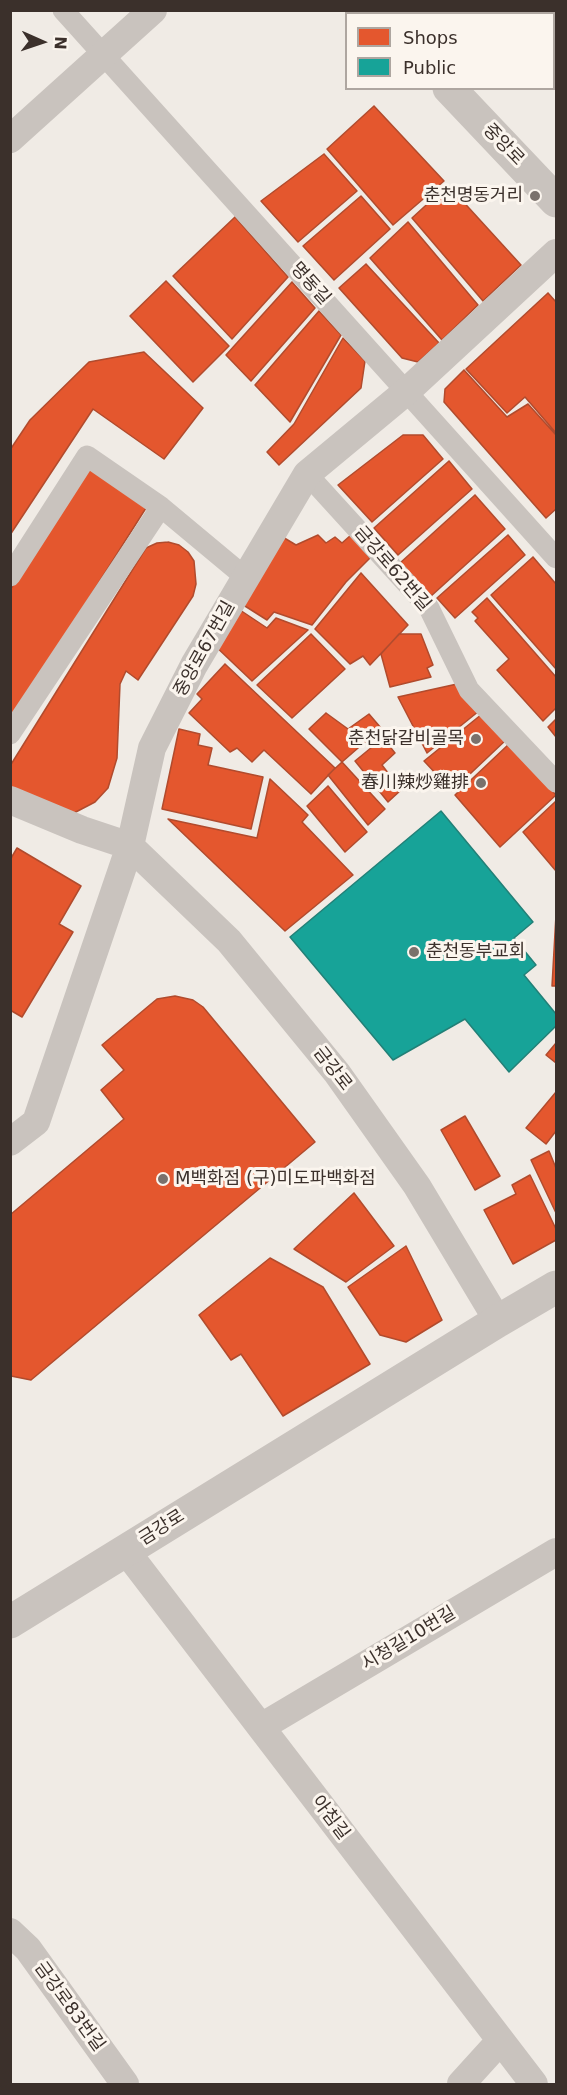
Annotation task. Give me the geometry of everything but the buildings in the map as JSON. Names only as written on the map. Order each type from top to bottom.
[{"type":"street","name":"명동길","points":[[63,10],[556,558]]},
{"type":"street","points":[[10,139],[153,10]]},
{"type":"street","name":"중앙로","points":[[451,90],[556,201]]},
{"type":"street","name":"중앙로67번길","points":[[10,1142],[36,1122],[130,846],[152,748],[194,665],[307,474],[407,391],[556,253]]},
{"type":"street","points":[[10,576],[87,456],[161,507],[245,577]]},
{"type":"street","name":"금강로62번길","points":[[307,474],[429,608],[470,690],[556,782]]},
{"type":"street","points":[[10,734],[161,507]]},
{"type":"street","points":[[10,800],[82,831],[130,846]]},
{"type":"street","name":"금강로","points":[[130,846],[229,941],[337,1073],[417,1186],[498,1321]]},
{"type":"street","name":"금강로","points":[[10,1622],[556,1287]]},
{"type":"street","name":"아침길","points":[[126,1551],[534,2085]]},
{"type":"street","name":"시청길10번길","points":[[261,1727],[556,1552]]},
{"type":"street","name":"금강로83번길","points":[[10,1932],[28,1949],[125,2085]]},
{"type":"street","points":[[461,2085],[500,2041]]},
{"type":"place","name":"춘천명동거리","points":[[535,196]]},
{"type":"place","name":"춘천닭갈비골목","points":[[476,739]]},
{"type":"place","name":"春川辣炒雞排","points":[[481,783]]},
{"type":"place","name":"춘천동부교회","points":[[414,952]]},
{"type":"place","name":"M백화점 (구)미도파백화점","points":[[163,1179]]}]
